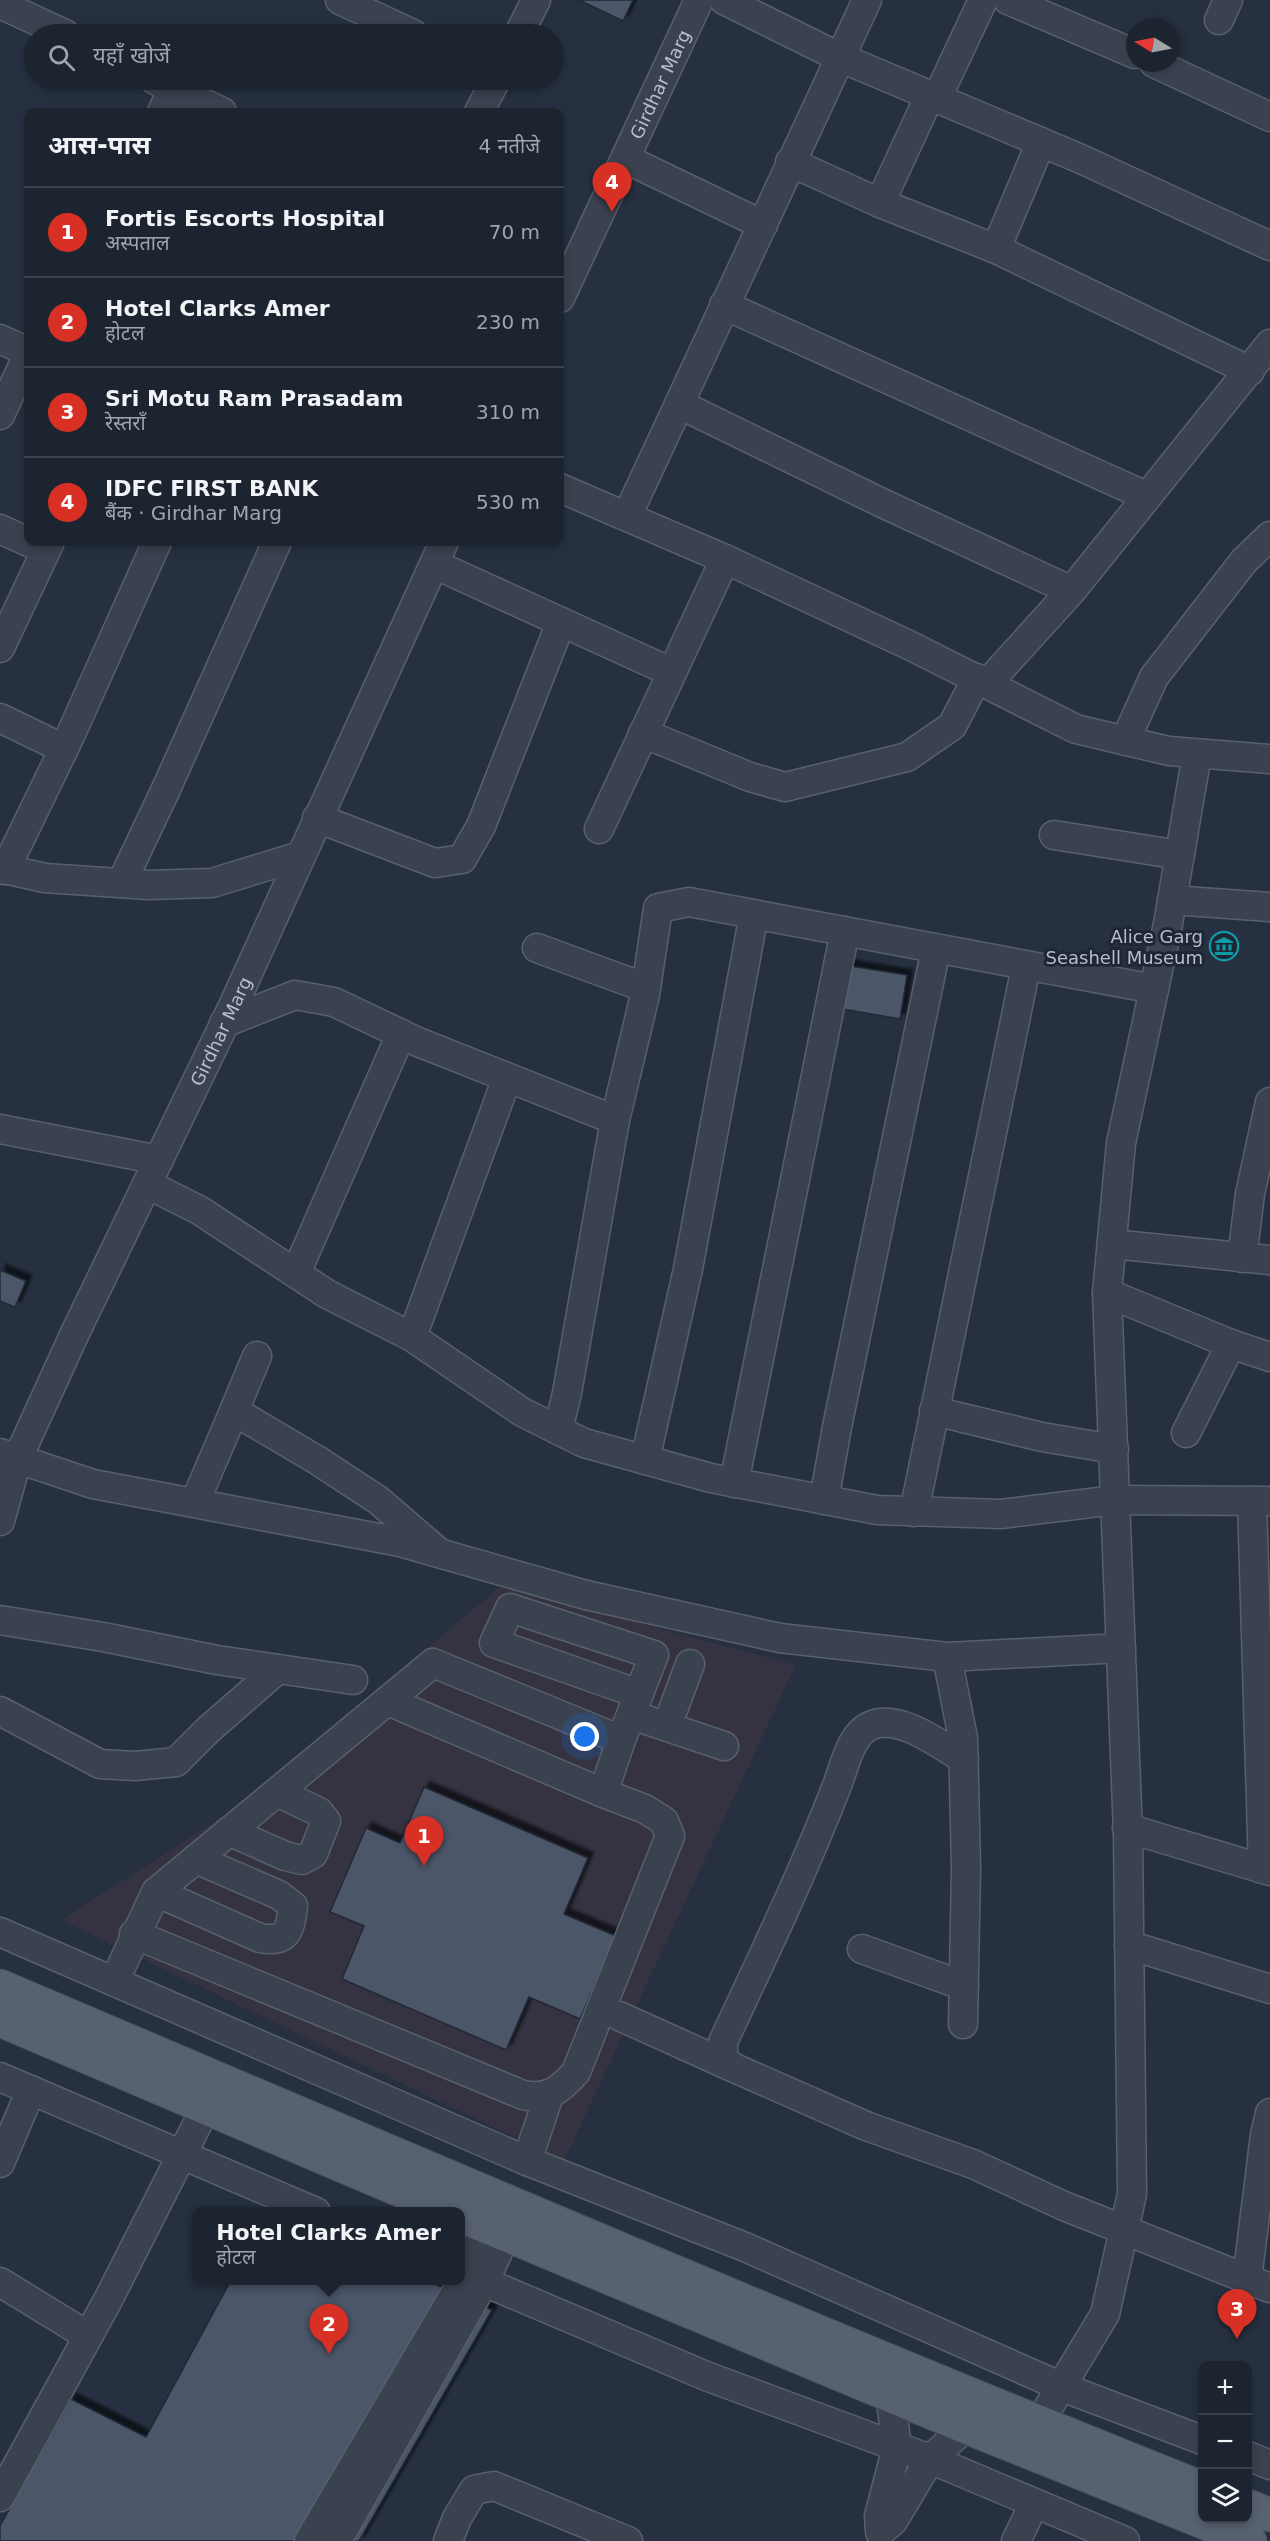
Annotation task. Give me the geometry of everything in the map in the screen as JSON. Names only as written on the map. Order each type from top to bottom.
[{"type":"main road","points":[[0,1986],[529,2212],[1198,2486]]},
{"type":"main road","points":[[0,2020],[442,2207]]},
{"type":"main road","points":[[484,2226],[966,2427],[1250,2541]]},
{"type":"main road","points":[[1252,2508],[1270,2515]]},
{"type":"street","points":[[340,0],[392,24]]},
{"type":"street","points":[[524,24],[536,0]]},
{"type":"street","name":"Girdhar Marg","points":[[564,282],[626,159],[699,0]]},
{"type":"street","points":[[724,0],[839,57],[1041,142],[1270,246]]},
{"type":"street","points":[[627,516],[867,0]]},
{"type":"street","points":[[880,203],[983,0]]},
{"type":"street","points":[[1008,0],[1126,50]]},
{"type":"street","points":[[0,4],[43,24]]},
{"type":"street","points":[[1173,72],[1270,117]]},
{"type":"street","points":[[481,108],[491,90]]},
{"type":"street","points":[[164,93],[210,108]]},
{"type":"street","points":[[996,249],[1041,142]]},
{"type":"street","points":[[626,159],[763,225]]},
{"type":"street","points":[[790,162],[880,203],[996,249],[1250,371]]},
{"type":"street","points":[[724,305],[1146,496]]},
{"type":"street","points":[[0,339],[24,351]]},
{"type":"street","points":[[643,733],[750,777],[785,787],[907,757],[952,726],[982,681],[1070,590],[1270,344]]},
{"type":"street","points":[[0,416],[24,362]]},
{"type":"street","points":[[679,404],[880,502],[1070,590]]},
{"type":"street","points":[[564,490],[725,559],[982,681],[1076,729],[1169,751],[1270,759]]},
{"type":"street","points":[[0,529],[24,538]]},
{"type":"street","points":[[1125,741],[1154,677],[1244,561],[1270,536]]},
{"type":"street","points":[[0,648],[48,546]]},
{"type":"street","points":[[155,546],[64,749],[2,869],[45,878],[148,885],[212,883],[295,867]]},
{"type":"street","points":[[122,882],[275,546]]},
{"type":"street","points":[[439,553],[561,622],[671,672]]},
{"type":"street","name":"Girdhar Marg","points":[[0,1521],[8,1457],[75,1333],[229,1015],[439,553]]},
{"type":"street","points":[[599,829],[725,559]]},
{"type":"street","points":[[317,818],[435,863],[462,859],[481,826],[561,622]]},
{"type":"street","points":[[0,718],[64,749]]},
{"type":"street","points":[[1040,2423],[1105,2314],[1132,2194],[1127,1828],[1107,1293],[1121,1143],[1172,900],[1197,754]]},
{"type":"street","points":[[1054,835],[1180,855]]},
{"type":"street","points":[[1172,900],[1270,907]]},
{"type":"street","points":[[558,1430],[567,1393],[615,1120],[646,988],[658,908],[689,902],[1026,967],[1154,989]]},
{"type":"street","points":[[645,1460],[688,1269],[754,914]]},
{"type":"street","points":[[734,1483],[845,931]]},
{"type":"street","points":[[537,948],[646,988]]},
{"type":"street","points":[[824,1500],[839,1416],[936,949]]},
{"type":"street","points":[[914,1512],[1026,967]]},
{"type":"street","points":[[229,1015],[295,995],[334,1002],[401,1034],[615,1120]]},
{"type":"street","points":[[296,1273],[401,1034]]},
{"type":"street","points":[[412,1336],[507,1078]]},
{"type":"street","points":[[1242,1258],[1260,1195],[1268,1120]]},
{"type":"street","points":[[0,1129],[153,1172],[199,1210],[327,1294],[412,1336],[522,1412],[584,1443],[734,1483],[877,1510],[1001,1515],[1115,1500],[1261,1501],[1266,1870],[1127,1828]]},
{"type":"street","points":[[1112,1244],[1270,1260]]},
{"type":"street","points":[[1107,1293],[1270,1357]]},
{"type":"street","points":[[1186,1433],[1232,1344]]},
{"type":"street","points":[[195,1502],[257,1356]]},
{"type":"street","points":[[234,1411],[317,1460],[378,1500],[440,1554]]},
{"type":"street","points":[[934,1411],[1042,1437],[1114,1449]]},
{"type":"street","points":[[8,1457],[93,1484],[400,1542],[586,1595],[780,1638],[947,1657],[1121,1648]]},
{"type":"street","points":[[603,1793],[654,1655],[510,1608],[494,1643],[631,1716]]},
{"type":"street","points":[[0,1620],[353,1680]]},
{"type":"street","points":[[947,1657],[963,1738],[964,1758],[966,1869],[963,2024]]},
{"type":"street","points":[[115,1980],[134,1934],[156,1892],[433,1663],[667,1726],[723,1746]]},
{"type":"street","points":[[667,1726],[690,1664]]},
{"type":"street","points":[[0,1711],[100,1764],[135,1766],[176,1762],[209,1729],[278,1669]]},
{"type":"street","points":[[134,1934],[523,2095],[537,2098],[549,2095],[563,2087],[576,2072],[670,1836],[664,1821],[645,1809],[388,1701]]},
{"type":"street","points":[[730,2066],[723,2056],[723,2042],[828,1809],[856,1737],[872,1725],[888,1724],[909,1727],[964,1758]]},
{"type":"street","points":[[229,1832],[285,1856],[302,1860],[313,1854],[326,1821],[319,1812],[277,1792]]},
{"type":"street","points":[[156,1892],[261,1938],[275,1940],[286,1935],[291,1922],[293,1906],[279,1895],[196,1859]]},
{"type":"street","points":[[0,1932],[115,1980],[262,2047],[527,2161],[745,2247],[1062,2387],[1198,2438]]},
{"type":"street","points":[[1129,1945],[1270,1989]]},
{"type":"street","points":[[862,1949],[964,1986]]},
{"type":"street","points":[[619,2016],[866,2126],[973,2164],[1064,2206],[1258,2283],[1268,2128]]},
{"type":"street","points":[[0,2077],[306,2207]]},
{"type":"street","points":[[0,2163],[31,2090]]},
{"type":"street","points":[[527,2161],[549,2095]]},
{"type":"street","points":[[0,2497],[88,2336],[206,2107]]},
{"type":"street","points":[[337,2541],[470,2276],[484,2226]]},
{"type":"street","points":[[470,2276],[706,2376],[930,2459],[1125,2541]]},
{"type":"street","points":[[0,2282],[88,2336]]},
{"type":"street","points":[[309,2541],[465,2285]]},
{"type":"street","points":[[878,2537],[879,2516],[897,2447],[890,2395]]},
{"type":"street","points":[[878,2537],[893,2521],[930,2459],[966,2427]]},
{"type":"street","points":[[1252,2458],[1270,2465]]},
{"type":"street","points":[[448,2541],[457,2518],[474,2490],[494,2486],[628,2541]]},
{"type":"street","points":[[1016,2541],[1034,2504]]},
{"type":"shaded area","points":[[501,1586],[796,1665],[564,2161],[61,1920],[230,1812]]},
{"type":"building","points":[[579,0],[633,0],[623,21]]},
{"type":"building","points":[[844,965],[907,975],[900,1019],[837,1008]]},
{"type":"building","points":[[0,1270],[26,1281],[15,1307],[0,1301]]},
{"type":"building","points":[[424,1787],[588,1858],[564,1914],[616,1936],[580,2019],[529,1997],[506,2050],[342,1979],[364,1926],[330,1912],[366,1828],[400,1843]]},
{"type":"building","points":[[228,2285],[437,2285],[492,2310],[359,2541],[0,2541],[0,2526],[71,2399],[146,2437]]},
{"type":"place","name":"IDFC FIRST BANK","points":[[612,212]]},
{"type":"place","name":"Alice Garg Seashell Museum","points":[[1224,946]]},
{"type":"place","name":"Fortis Escorts Hospital","points":[[424,1866]]},
{"type":"place","name":"Sri Motu Ram Prasadam","points":[[1237,2339]]},
{"type":"place","name":"Hotel Clarks Amer","points":[[329,2354]]}]
